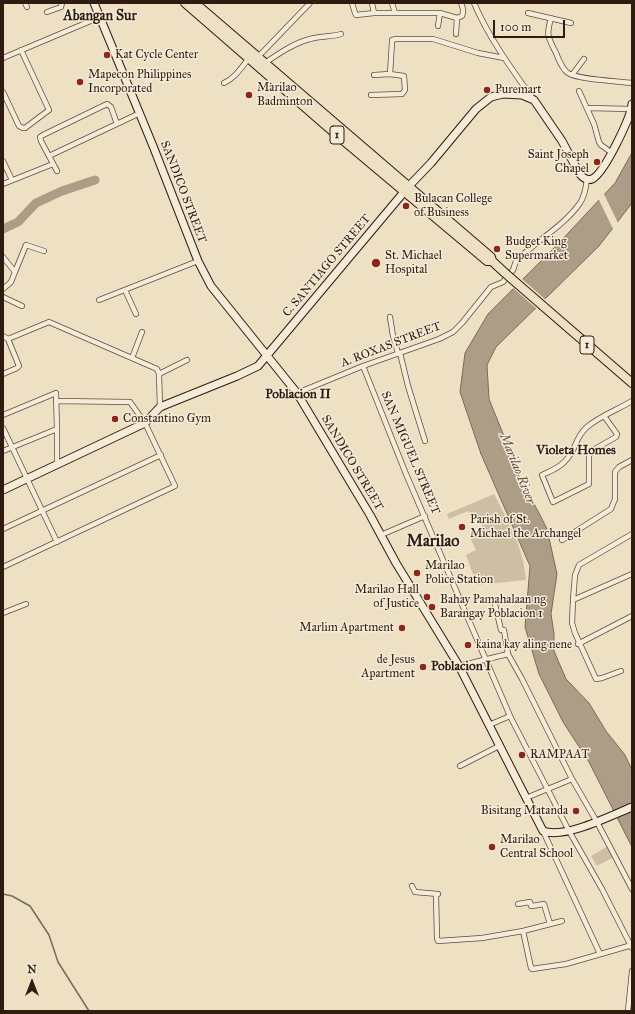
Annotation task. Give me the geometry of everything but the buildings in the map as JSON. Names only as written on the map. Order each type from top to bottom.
[{"type":"highway","name":"1","points":[[185,3],[407,189],[491,257],[492,261],[505,273],[632,383]]},
{"type":"highway","name":"1","points":[[195,3],[253,59],[265,63],[407,189]]},
{"type":"main road","name":"SANDICO STREET","points":[[94,3],[140,113],[198,261],[211,286],[297,393],[459,666],[543,831]]},
{"type":"main road","name":"C. SANTIAGO STREET","points":[[160,407],[258,366],[476,109],[495,95],[522,95],[534,100]]},
{"type":"main road","points":[[534,100],[562,141],[578,173],[587,179],[594,178],[600,172],[612,153],[632,109],[632,104]]},
{"type":"main road","points":[[3,490],[145,423],[160,407]]},
{"type":"main road","points":[[543,831],[556,833],[569,831],[632,807]]},
{"type":"street","points":[[47,12],[61,6],[62,3]]},
{"type":"street","points":[[224,83],[230,80],[253,59],[310,3]]},
{"type":"street","points":[[352,3],[355,14],[358,15],[374,13],[440,13],[457,18],[463,14],[464,9],[460,3]]},
{"type":"street","points":[[372,3],[374,13]]},
{"type":"street","points":[[392,3],[394,13]]},
{"type":"street","points":[[474,3],[504,58],[534,100]]},
{"type":"street","points":[[528,12],[571,23]]},
{"type":"street","points":[[438,26],[440,13]]},
{"type":"street","points":[[3,58],[100,17]]},
{"type":"street","points":[[456,34],[457,18]]},
{"type":"street","points":[[551,18],[547,31],[548,37],[563,68],[572,75],[579,77],[632,83]]},
{"type":"street","points":[[265,63],[308,39],[341,34]]},
{"type":"street","points":[[390,74],[392,40],[396,39],[433,39],[478,53],[504,58]]},
{"type":"street","points":[[3,92],[19,126],[21,127],[25,128],[49,110],[21,50]]},
{"type":"street","points":[[572,75],[584,59]]},
{"type":"street","points":[[371,95],[404,92],[404,76],[374,74]]},
{"type":"street","points":[[580,91],[594,124],[599,142],[612,153]]},
{"type":"street","points":[[57,171],[40,137],[107,104],[111,107],[117,124]]},
{"type":"street","points":[[587,108],[632,109]]},
{"type":"street","points":[[49,156],[140,113]]},
{"type":"street","points":[[3,163],[12,180]]},
{"type":"street","points":[[3,184],[53,164]]},
{"type":"street","name":"A. ROXAS STREET","points":[[297,393],[453,332],[491,287],[503,282],[513,270],[516,260],[570,215],[581,202],[586,190],[587,179]]},
{"type":"street","points":[[3,289],[11,282],[26,245],[44,251]]},
{"type":"street","points":[[3,257],[14,272]]},
{"type":"street","points":[[99,300],[198,261]]},
{"type":"street","points":[[125,290],[136,314]]},
{"type":"street","points":[[3,298],[22,306]]},
{"type":"street","points":[[390,317],[393,336],[425,441]]},
{"type":"street","points":[[3,374],[19,366],[5,337],[49,322],[157,369],[159,374],[160,407]]},
{"type":"street","points":[[132,358],[142,332]]},
{"type":"street","points":[[159,374],[187,360]]},
{"type":"street","name":"SAN MIGUEL STREET","points":[[363,366],[406,474],[510,716],[569,831],[632,946]]},
{"type":"street","points":[[3,415],[56,393],[57,464]]},
{"type":"street","points":[[3,567],[175,486],[145,423],[129,402],[57,401]]},
{"type":"street","points":[[604,416],[617,434],[616,437],[593,450],[589,456],[589,484],[553,502],[542,475],[559,468],[566,461],[580,435],[586,428],[604,416],[632,401]]},
{"type":"street","points":[[3,428],[57,542]]},
{"type":"street","points":[[3,451],[57,429]]},
{"type":"street","points":[[3,529],[161,455]]},
{"type":"street","points":[[562,540],[611,509],[615,499],[615,472],[617,469],[632,460]]},
{"type":"street","points":[[381,535],[425,516]]},
{"type":"street","points":[[621,671],[596,679],[578,644],[572,623],[575,575],[579,565],[632,534]]},
{"type":"street","points":[[573,600],[632,574]]},
{"type":"street","points":[[3,613],[26,604]]},
{"type":"street","points":[[495,604],[501,630],[504,630],[508,654],[572,779],[632,889]]},
{"type":"street","points":[[578,644],[632,616]]},
{"type":"street","points":[[459,666],[508,654]]},
{"type":"street","points":[[489,725],[510,716]]},
{"type":"street","points":[[460,766],[499,746]]},
{"type":"street","points":[[526,798],[572,779]]},
{"type":"street","points":[[543,831],[600,954]]},
{"type":"street","points":[[412,886],[415,892],[437,894],[438,941],[482,938],[523,931],[562,921]]},
{"type":"street","points":[[518,904],[530,902],[532,906],[544,904],[550,924]]},
{"type":"street","points":[[523,931],[532,970],[566,964],[632,946]]},
{"type":"street","points":[[628,1011],[632,971]]},
{"type":"shaded area","points":[[632,153],[632,203],[599,246],[496,347],[487,365],[489,399],[508,446],[509,458],[547,529],[557,574],[551,614],[554,634],[554,651],[566,679],[589,703],[606,731],[625,755],[632,770],[632,847],[589,762],[563,722],[539,674],[525,627],[530,566],[481,454],[460,392],[465,353],[488,314],[557,245],[615,183]]},
{"type":"shaded area","points":[[494,494],[519,546],[525,569],[526,580],[477,585],[466,555],[476,550],[469,536],[484,530],[476,513],[470,515],[468,511],[449,519],[447,514]]},
{"type":"shaded area","points":[[608,846],[614,857],[597,866],[591,856]]},
{"type":"pier","points":[[603,192],[619,225],[614,231],[598,198]]},
{"type":"pier","points":[[521,278],[547,301],[538,310],[512,287]]},
{"type":"waterway","points":[[3,229],[18,222],[36,203],[62,191],[95,180]]},
{"type":"waterway","points":[[3,894],[12,896],[30,906],[49,935],[58,962],[89,1011]]},
{"type":"place","name":"Kat Cycle Center","points":[[107,55]]},
{"type":"place","name":"Mapecon Philippines Incorporated","points":[[80,82]]},
{"type":"place","name":"Puremart","points":[[487,90]]},
{"type":"place","name":"Marilao Badminton","points":[[249,95]]},
{"type":"place","name":"Saint Joseph Chapel","points":[[597,162]]},
{"type":"place","name":"Bulacan College of Business","points":[[406,206]]},
{"type":"place","name":"Budget King Supermarket","points":[[497,249]]},
{"type":"place","name":"St. Michael Hospital","points":[[376,263]]},
{"type":"place","name":"Constantino Gym","points":[[115,419]]},
{"type":"place","name":"Parish of St. Michael the Archangel","points":[[462,527]]},
{"type":"place","name":"Marilao Police Station","points":[[417,573]]},
{"type":"place","name":"Marilao Hall of Justice","points":[[427,597]]},
{"type":"place","name":"Bahay Pamahalaan ng Barangay Poblacion 1","points":[[432,607]]},
{"type":"place","name":"Marlim Apartment","points":[[402,628]]},
{"type":"place","name":"kaina kay aling nene","points":[[468,645]]},
{"type":"place","name":"de Jesus Apartment","points":[[423,667]]},
{"type":"place","name":"RAMPAAT","points":[[522,755]]},
{"type":"place","name":"Bisitang Matanda","points":[[576,811]]},
{"type":"place","name":"Marilao Central School","points":[[492,847]]},
{"type":"district","name":"Abangan Sur","points":[[100,17]]},
{"type":"district","name":"Poblacion II","points":[[298,395]]},
{"type":"district","name":"Violeta Homes","points":[[576,451]]},
{"type":"district","name":"Marilao","points":[[433,542]]},
{"type":"district","name":"Poblacion I","points":[[461,667]]},
{"type":"water label","name":"Marilao River","points":[[517,469]]}]
